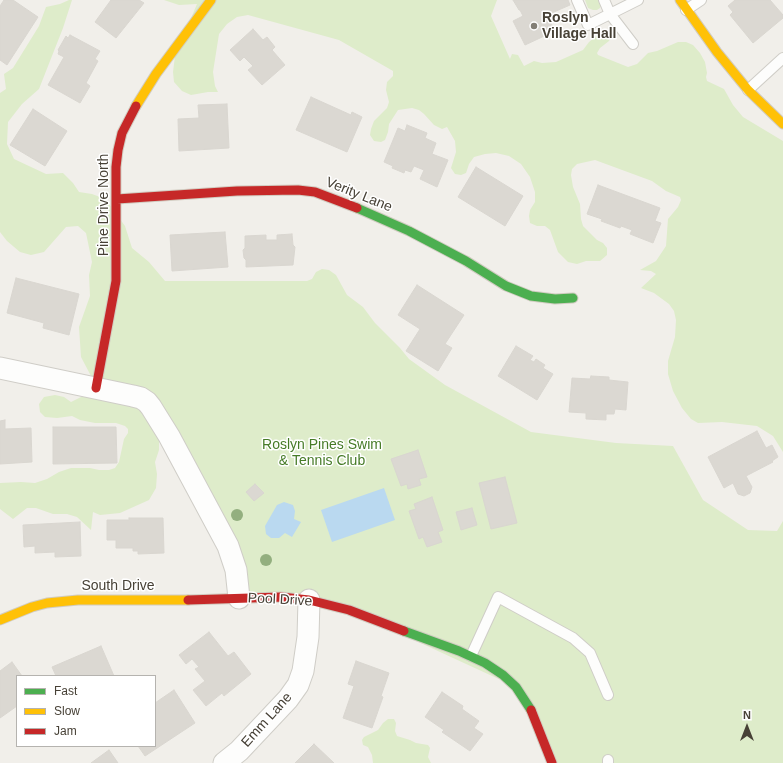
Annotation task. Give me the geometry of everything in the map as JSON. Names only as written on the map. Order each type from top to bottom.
[{"type":"street","name":"Pine Drive North","points":[[96,388],[116,281],[118,150],[122,132],[127,121],[156,74],[210,0]]},
{"type":"street","points":[[680,0],[717,52],[748,90],[783,124]]},
{"type":"street","name":"Verity Lane","points":[[117,199],[237,191],[298,190],[315,192],[338,200],[409,231],[466,261],[506,286],[531,296],[555,299],[573,298]]},
{"type":"street","name":"Pool Drive","points":[[0,368],[141,398],[151,407],[170,436],[228,546],[236,570],[239,598],[281,597],[309,600],[349,610],[471,656],[485,663],[516,687],[532,711],[552,763]]},
{"type":"street","name":"South Drive","points":[[0,620],[32,607],[47,603],[78,600],[239,598]]},
{"type":"street","name":"Emm Lane","points":[[224,763],[239,751],[288,699],[298,685],[303,670],[308,637],[309,600]]},
{"type":"lane","points":[[577,0],[588,25],[638,0]]},
{"type":"lane","points":[[604,0],[610,14],[633,44]]},
{"type":"lane","points":[[686,10],[701,0]]},
{"type":"lane","points":[[748,90],[783,59]]},
{"type":"lane","points":[[471,656],[498,597],[573,638],[590,652],[608,695]]},
{"type":"green space","name":"Roslyn Pines Swim & Tennis Club","points":[[72,0],[63,28],[39,89],[22,104],[8,122],[7,144],[14,159],[46,174],[63,173],[73,183],[79,192],[100,197],[109,204],[125,226],[132,248],[149,262],[165,281],[307,281],[312,279],[316,272],[322,269],[329,270],[336,275],[347,295],[363,307],[375,323],[409,359],[445,385],[531,432],[616,443],[673,446],[703,500],[748,530],[777,531],[783,521],[783,763],[550,763],[516,687],[349,610],[239,598],[238,579],[155,429],[159,440],[159,450],[155,462],[157,474],[156,488],[149,500],[120,513],[100,515],[93,512],[91,530],[77,517],[67,514],[53,514],[36,508],[27,508],[13,519],[0,509],[0,483],[35,483],[71,468],[109,470],[115,468],[119,462],[124,439],[128,433],[128,429],[125,426],[116,423],[95,423],[80,420],[72,416],[57,418],[45,417],[40,412],[39,404],[44,397],[55,395],[64,397],[71,402],[83,396],[91,376],[81,357],[79,327],[90,296],[89,275],[92,262],[86,233],[78,226],[66,227],[44,252],[31,255],[20,252],[7,241],[0,232],[0,93],[6,89],[4,74],[13,68],[39,26],[46,7],[60,4]]},
{"type":"green space","points":[[164,0],[497,0],[491,16],[510,59],[512,54],[518,55],[524,66],[534,61],[542,63],[556,62],[583,50],[589,42],[600,33],[607,31],[612,32],[611,37],[609,41],[600,48],[597,53],[598,55],[628,67],[637,64],[648,53],[657,51],[678,42],[686,42],[693,45],[705,62],[707,81],[724,89],[733,105],[743,117],[783,141],[783,452],[773,436],[757,426],[722,422],[698,423],[691,419],[682,408],[673,391],[668,374],[668,361],[675,337],[676,320],[674,311],[669,304],[654,293],[641,288],[656,274],[651,271],[640,270],[656,261],[666,246],[668,219],[678,207],[681,200],[680,197],[666,191],[652,181],[595,160],[577,164],[572,169],[571,175],[573,187],[580,204],[583,226],[597,240],[603,243],[607,248],[607,255],[600,261],[586,261],[577,264],[568,262],[558,252],[550,230],[545,226],[537,226],[530,223],[529,216],[530,210],[535,202],[535,192],[530,177],[521,164],[509,156],[496,153],[474,157],[469,164],[466,173],[461,175],[455,174],[451,168],[456,152],[455,141],[447,127],[442,129],[434,125],[419,110],[412,108],[398,110],[389,124],[385,140],[381,142],[374,141],[370,135],[371,129],[374,121],[387,108],[389,102],[386,90],[387,82],[393,76],[393,71],[339,40],[248,15],[237,17],[227,24],[219,34],[213,72],[215,86],[218,92],[191,95],[182,91],[174,82],[173,72],[175,56],[197,4],[179,5]]},
{"type":"green space","points":[[585,0],[599,0],[601,5],[600,8],[593,10],[588,8]]},
{"type":"green space","points":[[388,719],[394,719],[396,723],[395,731],[397,736],[416,743],[428,745],[430,748],[428,757],[431,763],[373,763],[372,755],[368,747],[363,745],[362,740],[364,737],[378,730]]},
{"type":"water","points":[[384,488],[395,520],[332,542],[321,510]]},
{"type":"water","points":[[284,502],[293,505],[295,511],[294,519],[301,522],[292,537],[285,533],[279,538],[271,538],[266,534],[265,526],[277,505]]},
{"type":"building","points":[[4,0],[13,0],[38,17],[7,65],[0,60],[0,6]]},
{"type":"building","points":[[111,0],[139,0],[144,3],[116,38],[95,22]]},
{"type":"building","name":"Roslyn Village Hall","points":[[513,0],[568,0],[570,5],[547,15],[555,31],[525,45],[513,21],[523,16]]},
{"type":"building","points":[[735,0],[770,0],[783,15],[783,18],[753,43],[730,15],[733,12],[728,6]]},
{"type":"building","points":[[253,29],[263,40],[267,37],[275,47],[272,50],[285,65],[262,85],[248,70],[253,66],[244,57],[240,61],[230,50]]},
{"type":"building","points":[[70,35],[100,51],[95,59],[98,61],[86,83],[90,86],[80,103],[48,85],[64,57],[58,54],[58,50],[66,36],[68,38]]},
{"type":"building","points":[[311,97],[351,115],[352,112],[362,117],[347,152],[296,130]]},
{"type":"building","points":[[227,104],[229,148],[179,151],[178,119],[199,118],[198,105]]},
{"type":"building","points":[[33,109],[67,131],[45,166],[10,145]]},
{"type":"building","points":[[407,125],[427,133],[425,138],[436,143],[432,154],[448,160],[437,187],[420,179],[424,170],[414,166],[411,172],[405,170],[404,173],[392,168],[393,166],[384,162],[398,128],[405,131]]},
{"type":"building","points":[[476,167],[523,196],[505,226],[458,197]]},
{"type":"building","points":[[598,185],[660,208],[655,221],[661,223],[653,243],[630,234],[632,230],[621,226],[620,228],[601,221],[602,219],[587,214]]},
{"type":"building","points":[[225,232],[228,267],[172,271],[170,235]]},
{"type":"building","points":[[292,234],[293,245],[295,247],[293,265],[246,267],[246,260],[244,258],[243,250],[245,248],[245,236],[266,235],[266,240],[277,240],[277,235]]},
{"type":"building","points":[[16,278],[79,294],[69,335],[43,328],[44,323],[7,313]]},
{"type":"building","points":[[417,285],[464,315],[445,344],[452,348],[438,371],[406,351],[420,329],[398,315]]},
{"type":"building","points":[[516,346],[533,356],[530,360],[534,362],[536,359],[545,365],[543,368],[553,374],[537,400],[498,376]]},
{"type":"building","points":[[591,376],[609,377],[609,380],[628,382],[626,410],[615,409],[614,414],[606,414],[606,420],[586,419],[586,413],[569,412],[572,378],[590,379]]},
{"type":"building","points":[[5,420],[5,429],[31,428],[32,462],[0,464],[0,421]]},
{"type":"building","points":[[53,427],[116,427],[117,463],[53,464]]},
{"type":"building","points":[[757,431],[766,448],[772,445],[778,457],[772,461],[773,462],[746,476],[752,487],[750,493],[744,496],[738,494],[733,483],[724,488],[708,457]]},
{"type":"building","points":[[418,450],[427,477],[419,479],[421,485],[408,489],[407,484],[401,486],[391,459]]},
{"type":"building","points":[[505,477],[517,523],[491,529],[479,483]]},
{"type":"building","points":[[255,484],[264,493],[254,501],[246,492]]},
{"type":"building","points":[[432,497],[443,530],[438,532],[442,542],[427,547],[423,537],[419,539],[409,511],[416,509],[414,504]]},
{"type":"building","points":[[472,508],[477,525],[461,530],[456,512]]},
{"type":"building","points":[[129,518],[163,518],[164,553],[138,554],[138,551],[133,551],[133,548],[116,548],[116,540],[107,540],[107,520],[129,520]]},
{"type":"building","points":[[80,522],[81,556],[55,557],[55,552],[35,553],[35,546],[24,547],[23,525]]},
{"type":"building","points":[[209,632],[228,656],[234,652],[251,674],[224,696],[222,693],[206,706],[193,690],[205,681],[195,669],[199,667],[192,659],[186,664],[179,655]]},
{"type":"building","points":[[101,646],[114,675],[56,675],[52,667]]},
{"type":"building","points":[[356,661],[389,673],[381,696],[383,697],[372,728],[343,718],[354,686],[348,684]]},
{"type":"building","points":[[12,662],[21,675],[16,675],[16,707],[0,718],[0,671]]},
{"type":"building","points":[[174,690],[195,723],[145,756],[139,747],[156,747],[156,702]]},
{"type":"building","points":[[442,692],[463,706],[462,709],[479,721],[474,728],[483,734],[470,751],[442,732],[444,730],[425,717]]},
{"type":"building","points":[[314,744],[334,763],[295,763]]},
{"type":"building","points":[[109,750],[118,763],[91,763]]},
{"type":"traffic: fast","points":[[357,208],[409,231],[466,261],[506,286],[531,296],[555,299],[573,298]]},
{"type":"traffic: fast","points":[[404,631],[459,651],[485,663],[503,675],[516,687],[531,710]]},
{"type":"traffic: slow","points":[[136,106],[156,74],[211,0]]},
{"type":"traffic: slow","points":[[680,0],[717,52],[748,90],[783,124]]},
{"type":"traffic: slow","points":[[0,620],[32,607],[47,603],[78,600],[188,600]]},
{"type":"traffic: jam","points":[[96,388],[116,281],[116,167],[118,150],[122,133],[136,106]]},
{"type":"traffic: jam","points":[[117,199],[237,191],[298,190],[315,192],[357,208]]},
{"type":"traffic: jam","points":[[188,600],[281,597],[309,600],[349,610],[404,631]]},
{"type":"traffic: jam","points":[[531,710],[552,763]]},
{"type":"place","name":"Roslyn Village Hall","points":[[534,26]]}]
